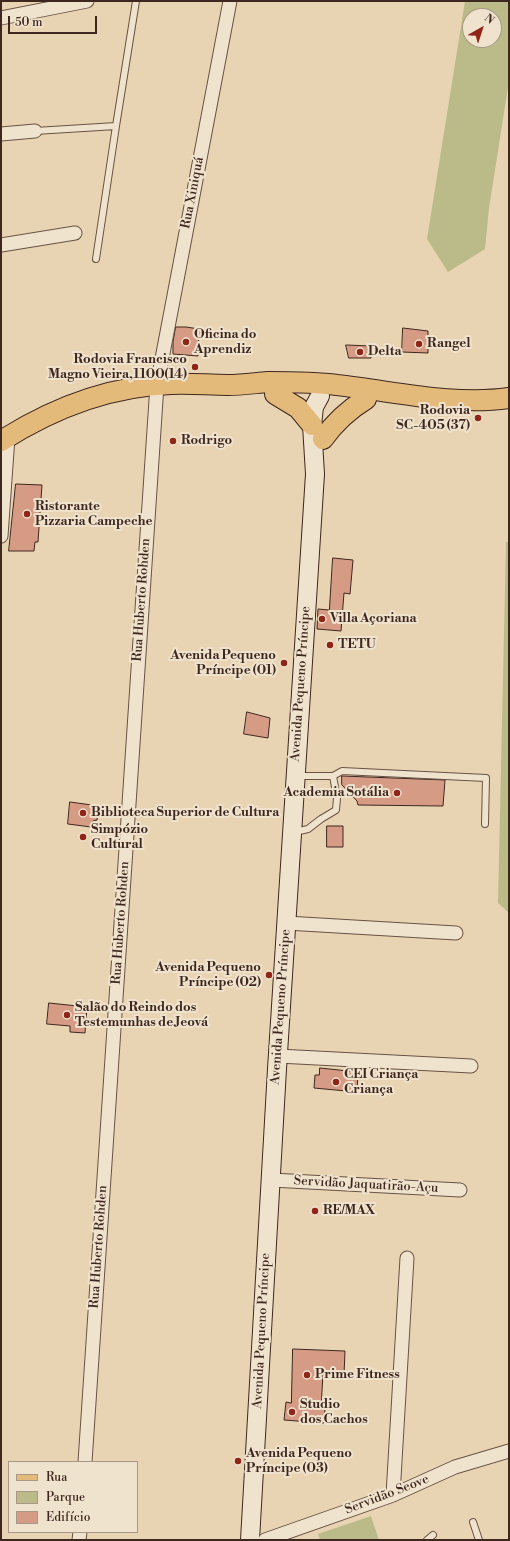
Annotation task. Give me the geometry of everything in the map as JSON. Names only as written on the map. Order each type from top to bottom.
[{"type":"main road","points":[[4,439],[53,412],[80,401],[110,392],[157,385],[230,385],[268,382],[366,399],[423,396]]},
{"type":"main road","points":[[230,385],[275,394],[320,390],[336,385],[423,396],[486,400],[509,398]]},
{"type":"main road","name":"Avenida Pequeno Príncipe","points":[[250,1540],[286,923],[293,832],[295,776],[317,432],[324,407],[320,390]]},
{"type":"main road","points":[[275,394],[298,408],[317,432],[366,399]]},
{"type":"street","points":[[1,18],[88,1]]},
{"type":"street","name":"Rua Xiniquá","points":[[157,385],[230,1]]},
{"type":"street","points":[[1,134],[35,131]]},
{"type":"street","points":[[1,245],[75,233]]},
{"type":"street","name":"Rua Huberto Rohden","points":[[85,1461],[157,385]]},
{"type":"street","points":[[1,536],[4,439]]},
{"type":"street","points":[[286,923],[456,932]]},
{"type":"street","points":[[278,1056],[471,1066]]},
{"type":"street","name":"Servidão Jaquatirão-Açu","points":[[271,1180],[460,1190]]},
{"type":"street","points":[[393,1495],[407,1258]]},
{"type":"street","name":"Servidão Seove","points":[[265,1540],[393,1495],[455,1468],[509,1451]]},
{"type":"lane","points":[[96,260],[136,1]]},
{"type":"lane","points":[[35,131],[116,126]]},
{"type":"lane","points":[[295,776],[333,776],[342,771],[486,778],[485,824]]},
{"type":"lane","points":[[293,832],[308,829],[336,810],[337,798],[333,776]]},
{"type":"lane","points":[[473,1522],[479,1540]]},
{"type":"lane","points":[[427,1540],[433,1535]]},
{"type":"green space","points":[[465,1],[509,1],[509,81],[489,208],[485,249],[448,272],[427,239],[462,20],[462,48],[502,48],[502,8],[464,8]]},
{"type":"green space","points":[[506,542],[509,542],[509,913],[498,903]]},
{"type":"green space","points":[[371,1516],[379,1540],[320,1540],[318,1534]]},
{"type":"building","name":"Oficina do Aprendiz","points":[[176,327],[199,329],[198,356],[173,354],[173,342]]},
{"type":"building","points":[[403,328],[428,331],[428,353],[402,352]]},
{"type":"building","name":"Delta","points":[[346,345],[372,346],[371,358],[349,358]]},
{"type":"building","name":"Ristorante Pizzaria Campeche","points":[[16,484],[42,485],[38,542],[35,542],[34,551],[9,551]]},
{"type":"building","points":[[333,558],[353,560],[350,594],[344,593],[341,631],[317,629],[318,609],[329,610]]},
{"type":"building","points":[[247,712],[270,718],[268,738],[244,734]]},
{"type":"building","name":"Academia Sotália","points":[[342,776],[445,780],[443,806],[358,805],[357,801],[342,785]]},
{"type":"building","name":"Biblioteca Superior de Cultura","points":[[70,802],[99,806],[97,820],[93,821],[91,827],[68,824]]},
{"type":"building","points":[[327,826],[343,826],[343,847],[327,847]]},
{"type":"building","name":"Salão do Reindo dos Testemunhas de Jeová","points":[[49,1003],[87,1007],[85,1033],[70,1032],[70,1026],[47,1024]]},
{"type":"building","name":"CEI Criança Criança","points":[[320,1068],[358,1072],[357,1092],[314,1088],[315,1075],[319,1075]]},
{"type":"building","name":"Prime Fitness","points":[[293,1349],[345,1351],[344,1375],[323,1374],[321,1408],[325,1409],[324,1423],[284,1420],[286,1402],[291,1403]]},
{"type":"place","name":"Oficina do Aprendiz","points":[[186,342]]},
{"type":"place","name":"Rangel","points":[[419,344]]},
{"type":"place","name":"Delta","points":[[360,352]]},
{"type":"place","name":"Rodovia Francisco Magno Vieira,1100(14)","points":[[195,367]]},
{"type":"place","name":"Rodovia SC-405 (37)","points":[[478,418]]},
{"type":"place","name":"Rodrigo","points":[[173,441]]},
{"type":"place","name":"Ristorante Pizzaria Campeche","points":[[27,514]]},
{"type":"place","name":"Villa Açoriana","points":[[322,619]]},
{"type":"place","name":"TETU","points":[[330,645]]},
{"type":"place","name":"Avenida Pequeno Príncipe (01)","points":[[284,663]]},
{"type":"place","name":"Academia Sotália","points":[[397,793]]},
{"type":"place","name":"Biblioteca Superior de Cultura","points":[[83,813]]},
{"type":"place","name":"Simpózio Cultural","points":[[83,837]]},
{"type":"place","name":"Avenida Pequeno Príncipe (02)","points":[[269,975]]},
{"type":"place","name":"Salão do Reindo dos Testemunhas de Jeová","points":[[67,1015]]},
{"type":"place","name":"CEI Criança Criança","points":[[336,1082]]},
{"type":"place","name":"RE/MAX","points":[[315,1211]]},
{"type":"place","name":"Prime Fitness","points":[[307,1375]]},
{"type":"place","name":"Studio dos Cachos","points":[[292,1412]]},
{"type":"place","name":"Avenida Pequeno Príncipe (03)","points":[[238,1461]]}]
